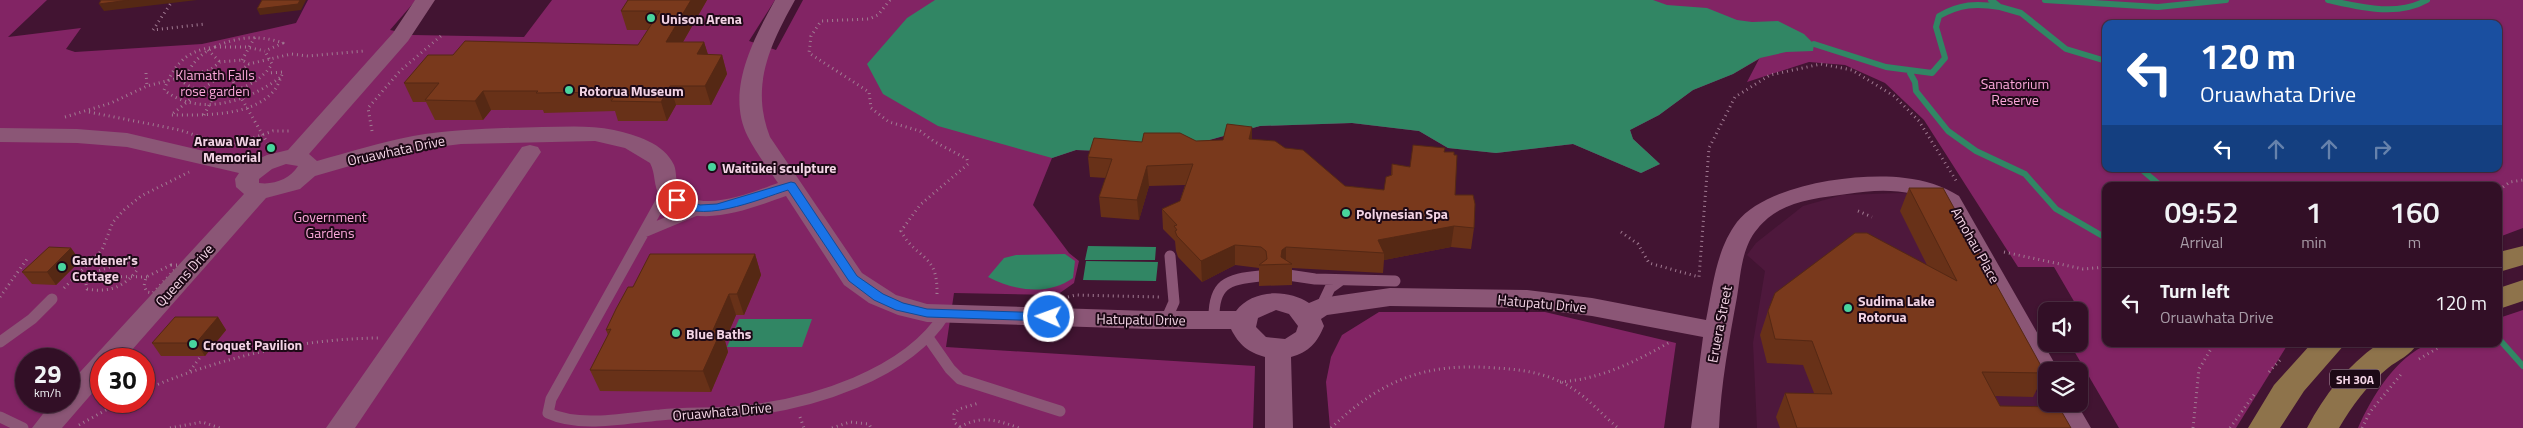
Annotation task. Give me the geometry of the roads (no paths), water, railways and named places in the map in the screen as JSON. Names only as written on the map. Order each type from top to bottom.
[{"type":"main road","points":[[2502,261],[2523,255]]},
{"type":"main road","points":[[2502,298],[2523,290]]},
{"type":"main road","name":"SH 30A","points":[[2264,428],[2272,411],[2297,375],[2327,347]]},
{"type":"main road","name":"SH 30A","points":[[2323,428],[2356,378],[2384,353],[2406,359]]},
{"type":"street","points":[[0,135],[77,136],[211,150],[257,180],[287,186],[303,177],[300,164],[402,37],[425,0]]},
{"type":"street","name":"Hatupatu Drive","points":[[785,0],[760,46],[751,92],[750,111],[759,137],[853,278],[861,286],[900,307],[945,314],[1166,320],[1243,320]]},
{"type":"street","name":"Oruawhata Drive","points":[[300,164],[431,140],[513,134],[595,134],[624,140],[647,150],[662,164],[668,189]]},
{"type":"street","points":[[340,428],[530,152]]},
{"type":"street","name":"Queens Drive","points":[[117,348],[257,180]]},
{"type":"street","name":"Amohau Place","points":[[1748,225],[1762,211],[1776,204],[1805,194],[1842,187],[1869,184],[1902,184],[1925,188],[1944,196],[1957,208],[2041,362]]},
{"type":"street","points":[[668,189],[677,200],[699,209],[730,205],[791,186]]},
{"type":"street","name":"Eruera Street","points":[[1705,428],[1707,392],[1733,254],[1737,241],[1748,225]]},
{"type":"street","name":"Hatupatu Drive","points":[[1314,311],[1370,298],[1406,296],[1527,299],[1602,309],[1717,331]]},
{"type":"street","points":[[1276,302],[1314,311],[1311,326],[1304,340],[1288,348],[1278,350],[1268,349],[1250,341],[1245,334],[1243,320],[1255,307],[1276,302]]},
{"type":"street","points":[[1278,350],[1279,428]]},
{"type":"street","points":[[46,428],[90,378]]},
{"type":"street","points":[[2068,412],[2077,428]]},
{"type":"lane","name":"Oruawhata Drive","points":[[668,189],[551,399],[548,413],[557,421],[586,424],[652,416],[746,411],[796,403],[833,392],[869,376],[908,354],[929,338]]},
{"type":"lane","points":[[644,232],[699,209]]},
{"type":"lane","points":[[1166,320],[1174,302],[1170,256]]},
{"type":"lane","points":[[1288,275],[1315,279],[1395,281]]},
{"type":"lane","points":[[1214,320],[1214,298],[1220,289],[1238,279],[1260,276]]},
{"type":"lane","points":[[1314,311],[1323,290],[1321,284],[1315,279]]},
{"type":"lane","points":[[1314,311],[1330,288],[1341,280]]},
{"type":"lane","points":[[0,342],[32,319],[52,299]]},
{"type":"lane","points":[[945,314],[929,338],[954,374],[968,383],[1060,411]]},
{"type":"lane","points":[[0,417],[24,428]]},
{"type":"waterway","points":[[1991,0],[2000,7]]},
{"type":"waterway","points":[[2045,0],[2158,7],[2226,0]]},
{"type":"waterway","points":[[2328,0],[2378,9],[2403,8],[2427,0]]},
{"type":"waterway","points":[[1814,44],[1886,67],[1932,73],[1945,58],[1936,27],[1939,16],[1961,7],[1983,5],[2000,7]]},
{"type":"waterway","points":[[2000,7],[2021,13],[2066,49],[2102,60]]},
{"type":"waterway","points":[[1910,73],[1915,82],[1916,91],[1948,131],[1976,151],[2025,174],[2056,209],[2102,236]]},
{"type":"waterway","points":[[2145,172],[2156,182]]},
{"type":"waterway","points":[[2502,342],[2523,366]]},
{"type":"place","name":"Unison Arena","points":[[651,18]]},
{"type":"place","name":"Rotorua Museum","points":[[569,90]]},
{"type":"place","name":"Arawa War Memorial","points":[[271,148]]},
{"type":"place","name":"Waitūkei sculpture","points":[[712,167]]},
{"type":"place","name":"Polynesian Spa","points":[[1346,213]]},
{"type":"place","name":"Gardener's Cottage","points":[[62,267]]},
{"type":"place","name":"Sudima Lake Rotorua","points":[[1848,308]]},
{"type":"place","name":"Blue Baths","points":[[676,333]]},
{"type":"place","name":"Croquet Pavilion","points":[[193,344]]},
{"type":"park label","name":"Klamath Falls rose garden","points":[[215,82]]},
{"type":"park label","name":"Sanatorium Reserve","points":[[2015,92]]},
{"type":"park label","name":"Government Gardens","points":[[330,224]]}]
